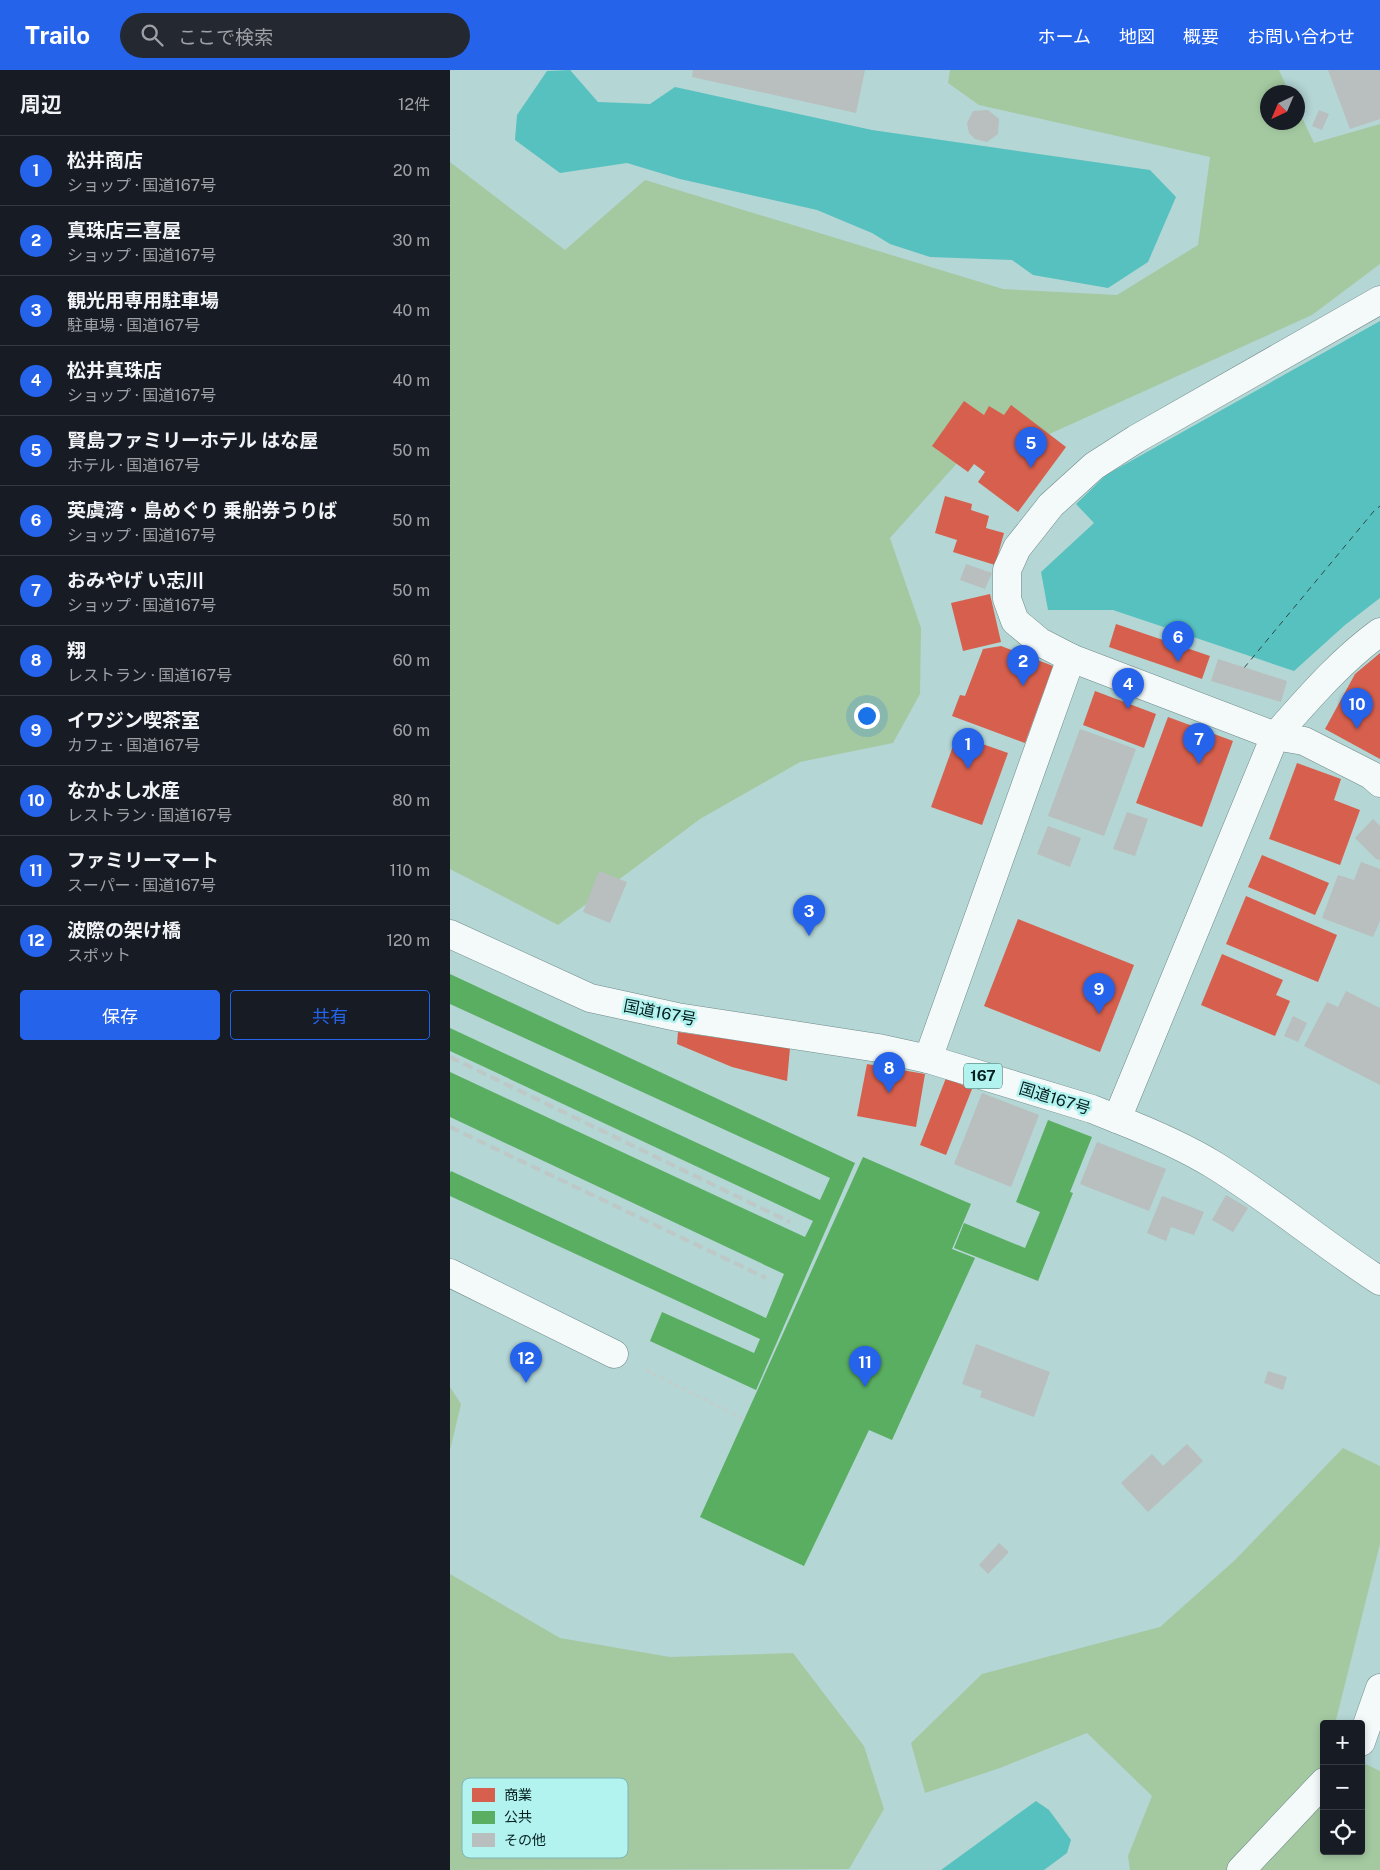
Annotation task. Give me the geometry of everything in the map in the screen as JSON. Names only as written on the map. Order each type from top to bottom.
[{"type":"main road","points":[[1380,300],[1136,439],[1094,466],[1051,505],[1017,548],[1007,570],[1007,598],[1016,621],[1040,642],[1071,658],[1275,736],[1304,741],[1371,775],[1380,783]]},
{"type":"main road","points":[[1117,1119],[1275,736],[1321,685],[1380,632]]},
{"type":"main road","points":[[928,1059],[1071,658]]},
{"type":"main road","name":"国道167号","points":[[450,934],[590,998],[677,1017],[878,1048],[928,1059],[1092,1108],[1164,1138],[1212,1164],[1261,1196],[1353,1264],[1380,1281]]},
{"type":"main road","points":[[450,1273],[614,1354]]},
{"type":"main road","points":[[1365,1731],[1380,1688]]},
{"type":"main road","points":[[1241,1870],[1320,1786]]},
{"type":"path","points":[[614,1354],[744,1419]]},
{"type":"green space","points":[[950,70],[1279,70],[1286,85],[1260,85],[1260,130],[1305,130],[1305,124],[1314,143],[1380,124],[1380,264],[1312,315],[1034,441],[967,452],[890,538],[921,628],[920,694],[893,743],[800,762],[700,819],[558,925],[450,869],[450,162],[565,250],[645,180],[1003,289],[1117,295],[1198,245],[1210,157],[979,105],[948,83]]},
{"type":"green space","points":[[450,1387],[461,1404],[450,1450]]},
{"type":"green space","points":[[1343,1448],[1380,1466],[1380,1544],[1336,1720],[1320,1720],[1320,1855],[1365,1855],[1365,1764],[1380,1771],[1380,1870],[1130,1870],[1128,1856],[1152,1796],[1087,1733],[1000,1768],[925,1793],[911,1743],[982,1674],[1160,1627],[1235,1560]]},
{"type":"green space","points":[[450,1574],[560,1638],[670,1657],[793,1653],[864,1746],[884,1809],[849,1869],[450,1870]]},
{"type":"water","points":[[570,70],[598,102],[650,104],[675,87],[872,130],[1150,170],[1176,197],[1148,262],[1108,288],[1033,275],[1012,260],[930,257],[890,244],[872,233],[817,210],[680,179],[627,163],[560,173],[515,140],[517,115],[547,71]]},
{"type":"water","points":[[1380,321],[1380,598],[1345,625],[1294,671],[1113,610],[1048,610],[1041,572],[1094,523],[1076,504],[1106,475]]},
{"type":"water","points":[[1036,1801],[1049,1810],[1071,1840],[1067,1853],[1044,1870],[941,1870]]},
{"type":"building: 商業","points":[[964,401],[984,415],[989,406],[1004,415],[1011,405],[1066,447],[1018,512],[978,482],[985,472],[974,464],[968,472],[932,446]]},
{"type":"building: 商業","points":[[945,496],[972,504],[971,510],[989,516],[986,528],[1004,533],[995,565],[953,552],[957,540],[935,533]]},
{"type":"building: 商業","points":[[990,594],[1001,642],[963,651],[951,603]]},
{"type":"building: 商業","points":[[1116,624],[1210,656],[1202,679],[1109,647]]},
{"type":"building: 商業","points":[[1001,646],[1053,666],[1025,743],[952,716],[960,695],[965,696],[983,649]]},
{"type":"building: 商業","points":[[1380,653],[1380,759],[1325,729],[1355,674]]},
{"type":"building: 商業","points":[[1095,691],[1156,714],[1144,748],[1083,725]]},
{"type":"building: 商業","points":[[1168,717],[1233,741],[1202,827],[1136,803]]},
{"type":"building: 商業","points":[[957,735],[1008,753],[982,825],[931,807]]},
{"type":"building: 商業","points":[[1297,763],[1341,779],[1334,800],[1360,810],[1340,865],[1269,839]]},
{"type":"building: 商業","points":[[1262,855],[1329,883],[1315,915],[1248,887]]},
{"type":"building: 商業","points":[[1246,896],[1337,935],[1318,982],[1226,944]]},
{"type":"building: 商業","points":[[1018,919],[1134,965],[1100,1052],[984,1006]]},
{"type":"building: 商業","points":[[1222,954],[1283,980],[1276,995],[1290,1001],[1275,1036],[1201,1005]]},
{"type":"building: 商業","points":[[678,1032],[790,1048],[787,1081],[732,1067],[677,1044]]},
{"type":"building: 商業","points":[[867,1064],[925,1074],[916,1127],[857,1116]]},
{"type":"building: 商業","points":[[946,1078],[972,1089],[946,1155],[920,1145]]},
{"type":"building: 公共","points":[[450,974],[855,1163],[756,1390],[650,1341],[662,1312],[754,1353],[760,1339],[450,1196],[450,1173],[451,1171],[766,1318],[784,1274],[450,1117],[450,1072],[805,1237],[813,1221],[450,1051],[450,1028],[820,1200],[830,1178],[450,1004]]},
{"type":"building: 公共","points":[[1048,1120],[1092,1137],[1070,1192],[1073,1193],[1038,1281],[954,1248],[964,1223],[1025,1248],[1040,1212],[1016,1202]]},
{"type":"building: 公共","points":[[863,1157],[971,1204],[952,1249],[975,1258],[892,1440],[869,1430],[804,1566],[700,1517]]},
{"type":"building: その他","points":[[693,70],[865,70],[856,113],[692,77]]},
{"type":"building: その他","points":[[1328,70],[1380,70],[1380,119],[1350,129]]},
{"type":"building: その他","points":[[988,110],[999,119],[998,134],[987,142],[975,139],[969,133],[967,123],[973,111]]},
{"type":"building: その他","points":[[1319,110],[1329,114],[1322,130],[1312,126]]},
{"type":"building: その他","points":[[966,564],[992,573],[985,589],[960,580]]},
{"type":"building: その他","points":[[1218,659],[1287,681],[1281,702],[1211,681]]},
{"type":"building: その他","points":[[1080,729],[1136,749],[1104,836],[1048,816]]},
{"type":"building: その他","points":[[1127,812],[1148,819],[1135,856],[1113,849]]},
{"type":"building: その他","points":[[1373,819],[1380,826],[1380,860],[1376,859],[1355,838]]},
{"type":"building: その他","points":[[1048,826],[1081,838],[1070,867],[1037,854]]},
{"type":"building: その他","points":[[1361,862],[1380,869],[1380,921],[1373,937],[1322,918],[1338,875],[1354,880]]},
{"type":"building: その他","points":[[599,871],[627,882],[610,923],[583,912]]},
{"type":"building: その他","points":[[1346,991],[1380,1008],[1380,1085],[1304,1046],[1327,1002],[1338,1007]]},
{"type":"building: その他","points":[[1293,1016],[1307,1023],[1298,1042],[1284,1036]]},
{"type":"building: その他","points":[[982,1093],[1039,1115],[1011,1187],[954,1164]]},
{"type":"building: その他","points":[[1097,1142],[1166,1169],[1149,1211],[1080,1184]]},
{"type":"building: その他","points":[[1226,1195],[1248,1208],[1233,1232],[1212,1220]]},
{"type":"building: その他","points":[[1162,1196],[1204,1212],[1194,1235],[1171,1227],[1166,1241],[1147,1233]]},
{"type":"building: その他","points":[[976,1344],[1050,1372],[1034,1417],[980,1397],[982,1391],[962,1384]]},
{"type":"building: その他","points":[[1268,1371],[1287,1377],[1283,1390],[1264,1383]]},
{"type":"building: その他","points":[[1187,1444],[1203,1461],[1148,1512],[1121,1483],[1152,1454],[1163,1466]]},
{"type":"building: その他","points":[[999,1543],[1009,1552],[988,1574],[979,1565]]},
{"type":"ferry route","points":[[1244,668],[1380,506]]},
{"type":"railway","points":[[450,1057],[790,1222]]},
{"type":"railway","points":[[450,1127],[766,1278]]},
{"type":"place","name":"賢島ファミリーホテル はな屋","points":[[1031,468]]},
{"type":"place","name":"英虞湾・島めぐり 乗船券うりば","points":[[1178,662]]},
{"type":"place","name":"真珠店三喜屋","points":[[1023,686]]},
{"type":"place","name":"松井真珠店","points":[[1128,709]]},
{"type":"place","name":"なかよし水産","points":[[1357,729]]},
{"type":"place","name":"おみやげ い志川","points":[[1199,764]]},
{"type":"place","name":"松井商店","points":[[968,769]]},
{"type":"place","name":"観光用専用駐車場","points":[[809,936]]},
{"type":"place","name":"イワジン喫茶室","points":[[1099,1014]]},
{"type":"place","name":"翔","points":[[889,1093]]},
{"type":"place","name":"波際の架け橋","points":[[526,1383]]},
{"type":"place","name":"ファミリーマート","points":[[865,1387]]}]
